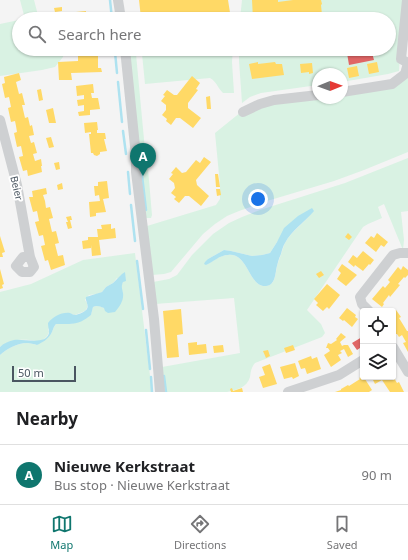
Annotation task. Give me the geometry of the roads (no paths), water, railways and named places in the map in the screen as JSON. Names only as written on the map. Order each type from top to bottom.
[{"type":"street","points":[[118,0],[120,12]]},
{"type":"street","points":[[348,91],[392,84],[405,74],[408,63],[401,60],[407,0]]},
{"type":"street","points":[[125,56],[136,156],[136,172],[154,319],[160,392]]},
{"type":"street","points":[[243,112],[260,104],[274,100],[312,96]]},
{"type":"street","name":"Beier","points":[[0,120],[20,198],[30,257]]},
{"type":"street","points":[[366,308],[362,304],[360,297],[393,255],[408,253]]},
{"type":"street","points":[[396,352],[408,372]]},
{"type":"street","points":[[288,392],[339,375],[360,362]]},
{"type":"water","points":[[312,208],[314,211],[291,234],[284,244],[273,281],[269,285],[260,285],[256,282],[240,259],[235,256],[225,255],[206,265],[204,264],[208,259],[224,250],[252,256],[270,253],[284,228],[298,216]]},
{"type":"water","points":[[125,272],[126,281],[123,282],[122,286],[123,298],[115,312],[108,313],[104,308],[94,306],[91,315],[86,319],[72,324],[56,324],[52,333],[45,341],[37,345],[23,343],[16,345],[0,355],[0,347],[8,342],[14,340],[34,341],[44,339],[49,333],[48,323],[52,319],[63,313],[76,315],[82,313],[87,309],[86,297],[102,292]]},
{"type":"waterway","points":[[110,0],[111,12]]},
{"type":"waterway","points":[[115,56],[117,73]]},
{"type":"waterway","points":[[118,82],[122,122]]},
{"type":"waterway","points":[[123,131],[126,154]]},
{"type":"waterway","points":[[141,167],[146,210]]},
{"type":"waterway","points":[[128,172],[130,194]]},
{"type":"waterway","points":[[131,205],[135,241]]},
{"type":"waterway","points":[[137,261],[143,309]]},
{"type":"waterway","points":[[146,330],[150,369]]},
{"type":"waterway","points":[[164,376],[166,392]]},
{"type":"waterway","points":[[151,377],[152,392]]},
{"type":"place","name":"Nieuwe Kerkstraat","points":[[143,176]]}]
